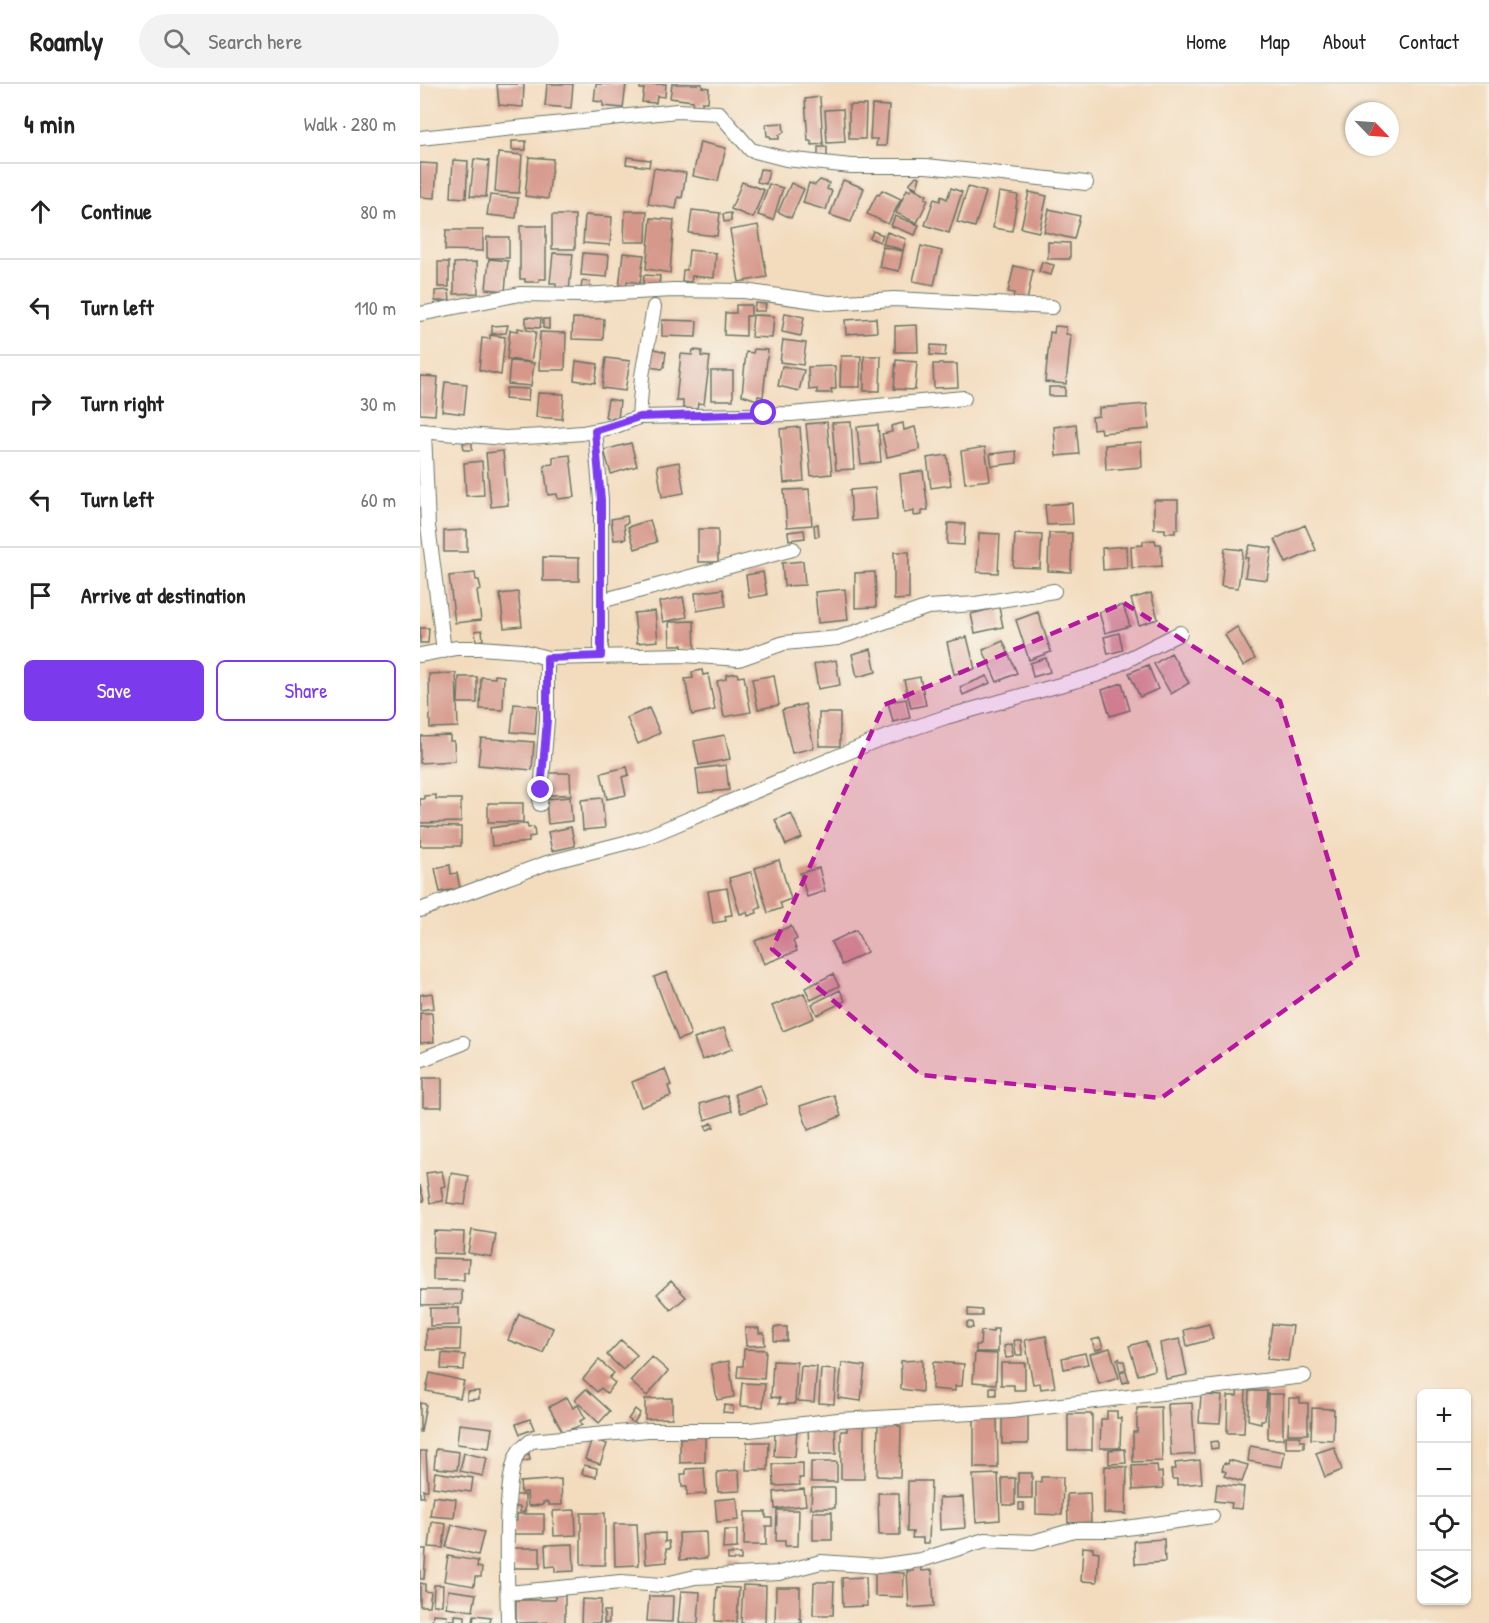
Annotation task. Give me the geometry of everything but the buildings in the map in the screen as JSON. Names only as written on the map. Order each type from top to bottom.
[{"type":"street","points":[[420,138],[677,111],[719,112],[752,150],[786,159],[851,166],[926,166],[1086,183]]},
{"type":"street","points":[[420,314],[520,294],[581,295],[673,290],[744,291],[829,303],[894,299],[1052,307]]},
{"type":"street","points":[[639,417],[642,376],[654,307]]},
{"type":"street","points":[[444,651],[428,526],[422,431],[505,438],[595,431],[639,417],[791,414],[964,398]]},
{"type":"street","points":[[595,431],[601,500],[601,656]]},
{"type":"street","points":[[601,601],[793,549]]},
{"type":"street","points":[[420,655],[456,648],[511,650],[547,658],[684,655],[739,659],[784,643],[838,638],[928,607],[976,604],[1054,591]]},
{"type":"street","points":[[420,910],[547,863],[644,838],[903,731],[1099,674],[1180,633]]},
{"type":"street","points":[[540,804],[547,720],[547,658]]},
{"type":"street","points":[[420,1060],[463,1043]]},
{"type":"street","points":[[508,1623],[506,1519],[513,1467],[520,1450],[531,1441],[648,1430],[750,1430],[838,1420],[1011,1411],[1304,1376]]},
{"type":"street","points":[[508,1593],[621,1582],[662,1585],[695,1577],[779,1573],[821,1562],[879,1566],[921,1560],[985,1540],[1033,1542],[1074,1530],[1112,1530],[1212,1516]]},
{"type":"highlighted area","points":[[1124,603],[1280,701],[1358,958],[1161,1098],[921,1075],[772,949],[884,705]]},
{"type":"route","points":[[541,790],[547,720],[547,658],[601,656],[601,500],[595,431],[639,417],[764,413]]}]
